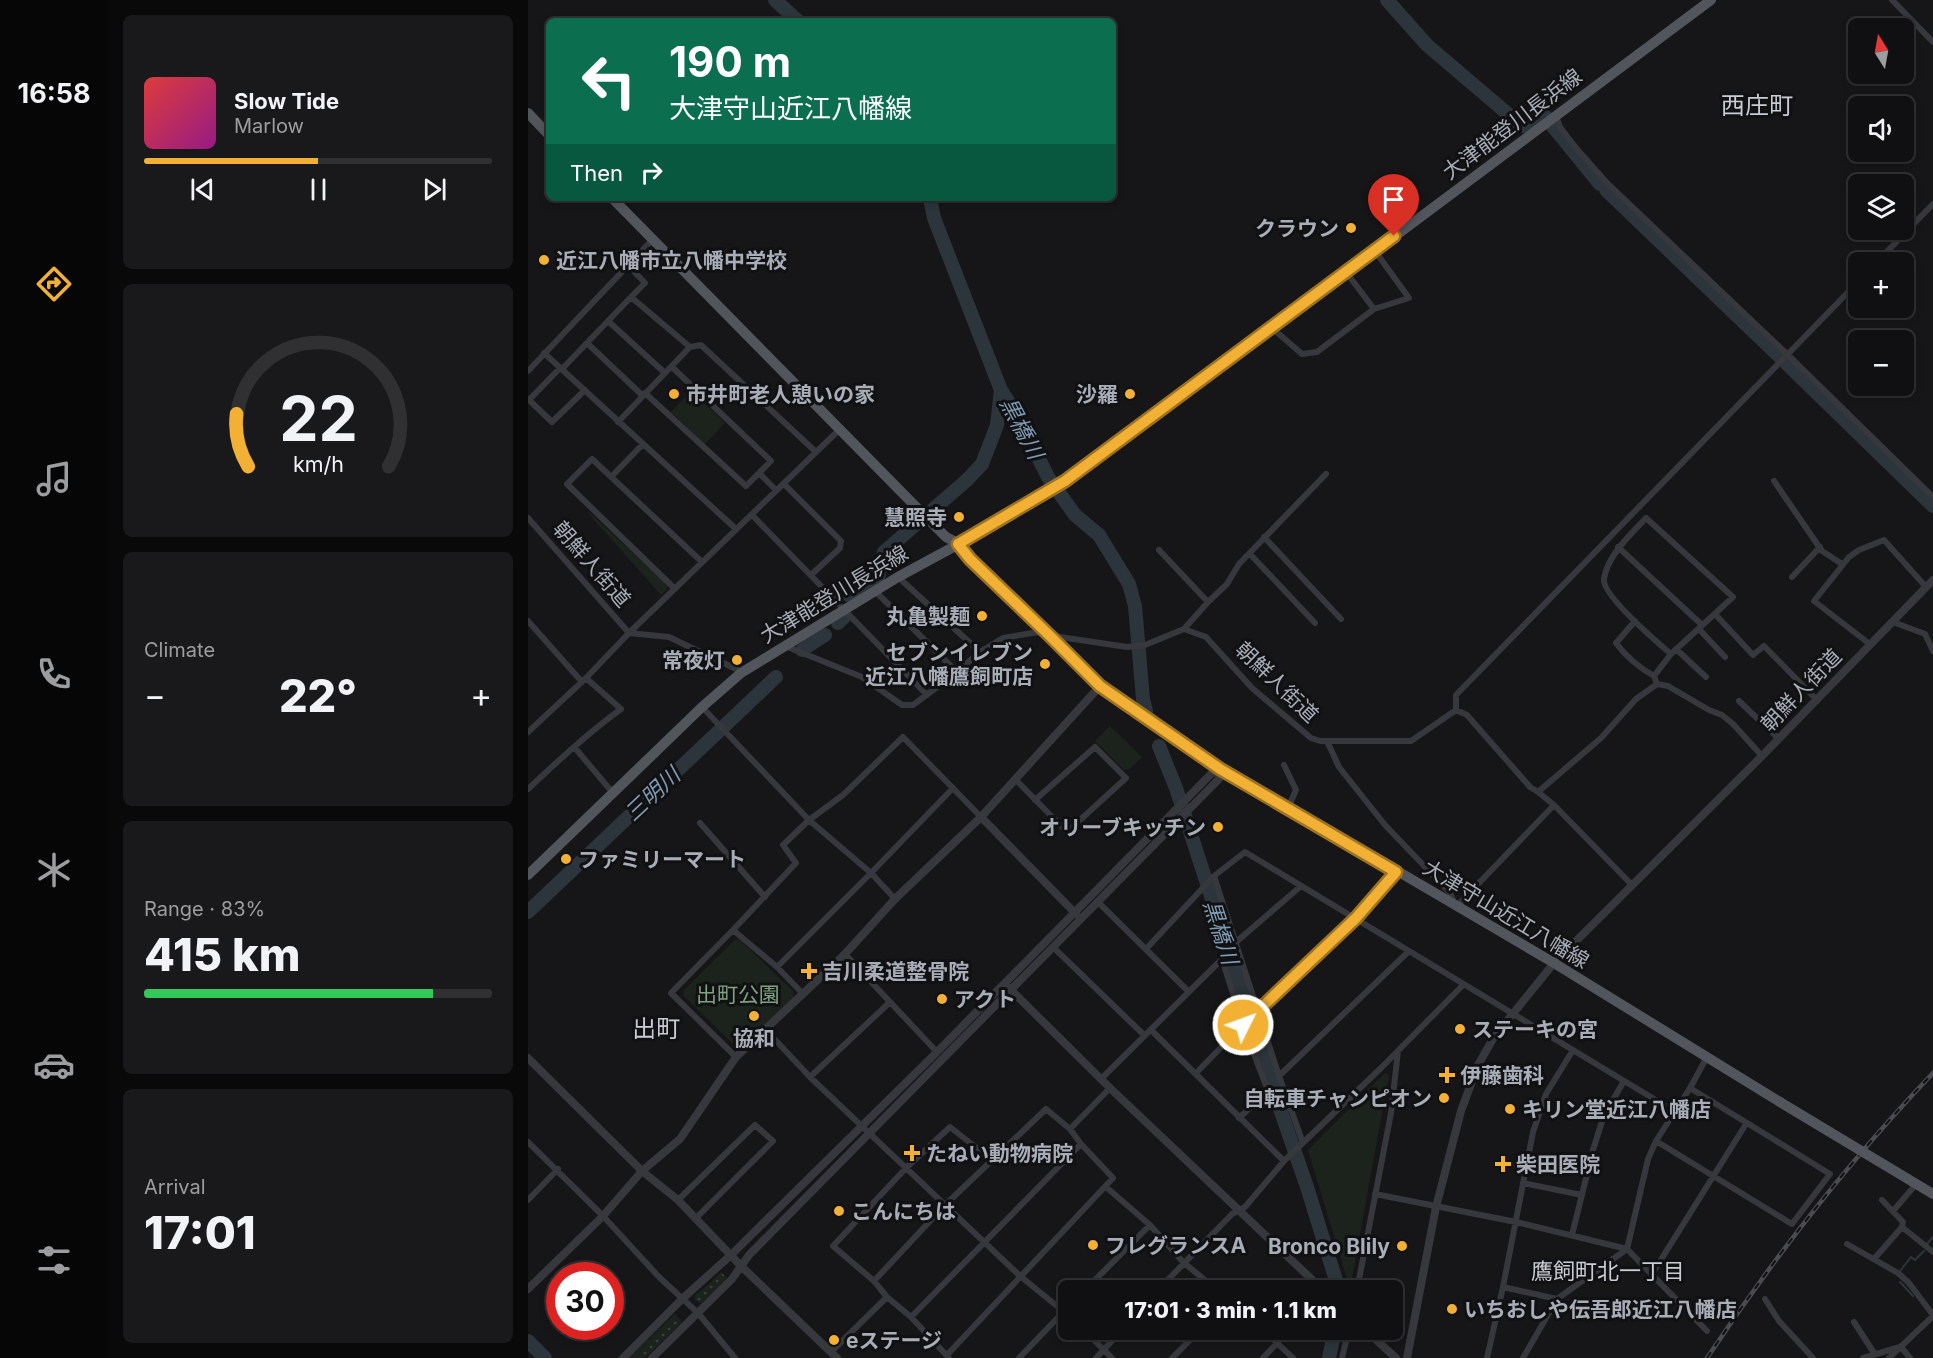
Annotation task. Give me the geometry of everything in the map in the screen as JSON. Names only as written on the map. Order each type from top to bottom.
[{"type":"main road","name":"大津能登川長浜線","points":[[528,875],[702,707],[741,673],[875,591],[1065,481],[1711,0]]},
{"type":"main road","points":[[528,113],[546,132]]},
{"type":"main road","name":"大津守山近江八幡線","points":[[615,201],[924,515],[946,537],[958,544],[970,559],[1100,686],[1220,769],[1554,963],[1933,1194]]},
{"type":"street","points":[[1892,0],[1933,41]]},
{"type":"street","points":[[1556,116],[1566,134],[1607,183],[1933,497]]},
{"type":"street","points":[[1887,252],[1933,204]]},
{"type":"street","points":[[528,370],[653,239]]},
{"type":"street","points":[[1272,328],[1302,354],[1317,352],[1374,309],[1409,298],[1375,250]]},
{"type":"street","points":[[585,390],[552,422],[528,399],[645,283],[628,265]]},
{"type":"street","points":[[1346,272],[1374,309]]},
{"type":"street","points":[[1632,885],[1554,805],[1530,788],[1467,715],[1456,710],[1456,694],[1848,292]]},
{"type":"street","points":[[630,297],[690,347]]},
{"type":"street","points":[[608,321],[665,373]]},
{"type":"street","points":[[587,343],[746,486],[771,461],[672,368]]},
{"type":"street","points":[[618,422],[690,347],[701,345],[816,452]]},
{"type":"street","points":[[544,353],[736,530]]},
{"type":"street","points":[[628,633],[840,429]]},
{"type":"street","points":[[611,477],[642,445]]},
{"type":"street","points":[[675,589],[567,484],[592,459],[702,562]]},
{"type":"street","points":[[759,473],[776,490]]},
{"type":"street","points":[[784,645],[862,677],[902,705],[913,705],[980,652],[1003,638],[1028,632],[1127,647],[1145,645],[1184,629],[1227,584],[1239,564],[1326,474]]},
{"type":"street","points":[[1774,481],[1820,547],[1842,564]]},
{"type":"street","points":[[784,484],[841,541],[840,548],[811,575]]},
{"type":"street","points":[[752,515],[927,695]]},
{"type":"street","name":"朝鮮人街道","points":[[528,518],[628,633],[669,637],[741,673]]},
{"type":"street","points":[[1654,676],[1673,652],[1733,597],[1646,518],[1618,547],[1604,579],[1606,589],[1635,621],[1673,652],[1706,677]]},
{"type":"street","points":[[1264,537],[1341,619]]},
{"type":"street","points":[[1871,645],[1814,601],[1842,564],[1859,550],[1884,540],[1926,587]]},
{"type":"street","points":[[1618,547],[1700,627],[1725,657]]},
{"type":"street","points":[[1792,577],[1820,547]]},
{"type":"street","points":[[1160,550],[1208,602]]},
{"type":"street","points":[[1250,554],[1315,623]]},
{"type":"street","points":[[898,578],[980,652]]},
{"type":"street","name":"朝鮮人街道","points":[[1658,684],[1668,686],[1722,715],[1762,756],[1933,580]]},
{"type":"street","points":[[875,591],[957,672]]},
{"type":"street","points":[[1715,614],[1753,655],[1764,646],[1817,700]]},
{"type":"street","points":[[528,621],[584,680],[621,709],[600,724],[528,789]]},
{"type":"street","points":[[1538,792],[1601,738],[1636,699],[1658,684],[1654,676],[1637,667],[1624,655],[1616,643],[1635,621]]},
{"type":"street","points":[[1893,622],[1925,634],[1933,651]]},
{"type":"street","name":"朝鮮人街道","points":[[1184,629],[1206,637],[1252,688],[1311,738],[1327,741],[1411,741],[1456,710]]},
{"type":"street","name":"朝鮮人街道","points":[[528,732],[584,680],[628,633]]},
{"type":"street","points":[[528,1289],[603,1216],[642,1171],[680,1139],[736,1057],[845,954],[896,899],[981,817],[1100,686]]},
{"type":"street","points":[[1738,701],[1779,739]]},
{"type":"street","points":[[702,707],[809,820],[871,873],[896,899]]},
{"type":"street","points":[[736,1057],[671,993],[796,862],[783,845],[809,820],[843,795],[903,736],[1081,918]]},
{"type":"street","points":[[1327,741],[1339,767],[1385,825],[1450,893],[1456,907],[1554,805]]},
{"type":"street","points":[[1015,779],[1035,800],[1067,832],[1126,778],[1095,747],[1035,800]]},
{"type":"street","points":[[575,748],[613,793]]},
{"type":"street","points":[[1407,1358],[1436,1207],[1461,1111],[1478,1065],[1511,1014],[1554,963],[1762,756]]},
{"type":"street","points":[[1284,765],[1296,790],[1287,808]]},
{"type":"street","points":[[623,1358],[937,1052],[1211,774],[1220,769]]},
{"type":"street","points":[[652,1358],[732,1280],[748,1255],[1219,779],[1220,769]]},
{"type":"street","points":[[777,967],[953,788]]},
{"type":"street","points":[[700,823],[765,897]]},
{"type":"street","points":[[1146,949],[1214,876],[1245,852],[1674,1112]]},
{"type":"street","points":[[1196,1073],[1356,918],[1396,872]]},
{"type":"street","points":[[1214,876],[1302,1144]]},
{"type":"street","points":[[1235,943],[1301,886]]},
{"type":"street","points":[[1098,902],[1190,992]]},
{"type":"street","points":[[733,930],[777,967],[803,994]]},
{"type":"street","points":[[1053,947],[1144,1035]]},
{"type":"street","points":[[1279,1076],[1409,951]]},
{"type":"street","points":[[845,954],[937,1052]]},
{"type":"street","points":[[1101,1079],[1222,959],[1243,1025],[1268,1091],[1239,1118]]},
{"type":"street","points":[[1004,982],[1110,1088],[1312,1280]]},
{"type":"street","points":[[1167,1280],[1237,1210],[1245,1207],[1284,1161],[1463,985]]},
{"type":"street","points":[[810,1077],[889,1003]]},
{"type":"street","points":[[766,1030],[810,1077],[1020,1276],[1058,1304]]},
{"type":"street","points":[[1151,1030],[1284,1161]]},
{"type":"street","points":[[1359,1280],[1391,1113],[1398,1050]]},
{"type":"street","points":[[1487,1358],[1533,1132],[1546,1094],[1573,1050]]},
{"type":"street","points":[[1523,1358],[1557,1299],[1627,1249],[1648,1159],[1656,1141],[1707,1057]]},
{"type":"street","points":[[528,1058],[642,1171],[678,1200],[831,1356],[887,1297]]},
{"type":"street","points":[[1572,1236],[1604,1115],[1624,1081]]},
{"type":"street","points":[[1070,1129],[1110,1088]]},
{"type":"street","points":[[1656,1141],[1792,1224],[1830,1174],[1690,1088]]},
{"type":"street","points":[[874,1281],[945,1204],[992,1160],[1046,1109],[1070,1129],[1113,1178],[1020,1276],[949,1357],[911,1317],[887,1297],[874,1281],[833,1246],[906,1168],[950,1127],[992,1160]]},
{"type":"street","points":[[1652,1274],[1746,1124]]},
{"type":"street","points":[[678,1200],[754,1125],[773,1141],[696,1218]]},
{"type":"street","points":[[528,1142],[558,1169],[659,1277],[698,1313],[735,1358]]},
{"type":"street","points":[[911,1317],[1081,1144]]},
{"type":"street","points":[[528,1200],[558,1169]]},
{"type":"street","points":[[1523,1183],[1582,1195]]},
{"type":"street","points":[[1106,1187],[1150,1225],[1183,1262],[1205,1280]]},
{"type":"street","points":[[1893,1211],[1912,1189]]},
{"type":"street","points":[[1375,1194],[1516,1222],[1627,1249],[1707,1330]]},
{"type":"street","points":[[1874,1259],[1902,1227],[1903,1222],[1882,1200]]},
{"type":"street","points":[[1095,1280],[1150,1225]]},
{"type":"street","points":[[1902,1227],[1933,1252]]},
{"type":"street","points":[[1847,1244],[1904,1278],[1933,1316],[1889,1358]]},
{"type":"street","points":[[1503,1287],[1557,1299]]},
{"type":"street","points":[[1765,1299],[1785,1329],[1813,1358]]},
{"type":"street","points":[[1019,1358],[1058,1320]]},
{"type":"street","points":[[1854,1322],[1874,1353]]},
{"type":"street","points":[[1094,1340],[1112,1358]]},
{"type":"street","points":[[1096,1358],[1113,1340]]},
{"type":"street","points":[[1172,1358],[1190,1340]]},
{"type":"street","points":[[1276,1340],[1293,1358]]},
{"type":"street","points":[[1342,1358],[1346,1340]]},
{"type":"street","points":[[1376,1340],[1396,1358]]},
{"type":"street","points":[[1263,1358],[1278,1342]]},
{"type":"street","points":[[1863,1358],[1901,1347]]},
{"type":"street","points":[[1901,1347],[1910,1358]]},
{"type":"green space","points":[[691,391],[725,423],[705,444],[671,412]]},
{"type":"green space","points":[[588,513],[667,585],[667,589],[661,595]]},
{"type":"green space","points":[[1110,726],[1142,757],[1130,769],[1124,770],[1095,741]]},
{"type":"green space","name":"出町公園","points":[[736,939],[741,941],[793,991],[794,999],[742,1049],[736,1047],[683,995],[684,990]]},
{"type":"green space","points":[[1385,1073],[1389,1075],[1352,1280],[1347,1280],[1308,1150]]},
{"type":"green space","points":[[721,1272],[727,1278],[703,1301],[700,1303],[695,1300],[695,1295]]},
{"type":"green space","points":[[675,1314],[682,1322],[645,1358],[629,1358]]},
{"type":"waterway","name":"黒橋川","points":[[775,0],[795,18]]},
{"type":"waterway","points":[[1387,0],[1427,45],[1522,126],[1528,126],[1543,114],[1546,117]]},
{"type":"waterway","points":[[1551,124],[1600,184]]},
{"type":"waterway","points":[[1606,190],[1781,358]]},
{"type":"waterway","name":"黒橋川","points":[[931,201],[934,218],[1001,390],[1017,415],[1048,477],[1075,515],[1099,535],[1129,584],[1135,606],[1146,711]]},
{"type":"waterway","points":[[1786,363],[1933,506]]},
{"type":"waterway","name":"三明川","points":[[849,595],[878,578],[884,552],[967,480],[982,464],[997,425],[1001,390]]},
{"type":"waterway","name":"三明川","points":[[838,623],[844,617]]},
{"type":"waterway","name":"三明川","points":[[802,650],[825,635]]},
{"type":"waterway","name":"三明川","points":[[528,912],[776,677]]},
{"type":"waterway","name":"黒橋川","points":[[1159,746],[1176,788],[1336,1280]]},
{"type":"waterway","points":[[1927,1244],[1933,1237]]},
{"type":"waterway","points":[[1900,1271],[1911,1257],[1915,1260],[1924,1251]]},
{"type":"waterway","points":[[1900,1282],[1913,1296]]},
{"type":"waterway","name":"黒橋川","points":[[1329,1358],[1333,1340]]},
{"type":"waterway","name":"三明川","points":[[528,1341],[545,1358]]},
{"type":"railway","points":[[1707,1358],[1759,1283],[1814,1210],[1872,1140],[1933,1073]]},
{"type":"place","name":"クラウン","points":[[1351,228]]},
{"type":"place","name":"近江八幡市立八幡中学校","points":[[544,260]]},
{"type":"place","name":"市井町老人憩いの家","points":[[674,394]]},
{"type":"place","name":"沙羅","points":[[1130,394]]},
{"type":"place","name":"慧照寺","points":[[959,517]]},
{"type":"place","name":"丸亀製麺","points":[[982,616]]},
{"type":"place","name":"常夜灯","points":[[737,660]]},
{"type":"place","name":"セブンイレブン 近江八幡鷹飼町店","points":[[1045,664]]},
{"type":"place","name":"オリーブキッチン","points":[[1218,827]]},
{"type":"place","name":"ファミリーマート","points":[[566,859]]},
{"type":"place","name":"吉川柔道整骨院","points":[[809,971]]},
{"type":"place","name":"アクト","points":[[942,999]]},
{"type":"place","name":"協和","points":[[754,1016]]},
{"type":"place","name":"ステーキの宮","points":[[1460,1029]]},
{"type":"place","name":"伊藤歯科","points":[[1447,1075]]},
{"type":"place","name":"自転車チャンピオン","points":[[1444,1098]]},
{"type":"place","name":"キリン堂近江八幡店","points":[[1510,1109]]},
{"type":"place","name":"たねい動物病院","points":[[912,1153]]},
{"type":"place","name":"柴田医院","points":[[1503,1164]]},
{"type":"place","name":"こんにちは","points":[[839,1211]]},
{"type":"place","name":"フレグランスA","points":[[1093,1245]]},
{"type":"place","name":"Bronco Blily","points":[[1402,1246]]},
{"type":"place","name":"いちおしや伝吾郎近江八幡店","points":[[1452,1309]]},
{"type":"place","name":"eステージ","points":[[834,1340]]},
{"type":"district","name":"西庄町","points":[[1757,105]]},
{"type":"district","name":"出町","points":[[656,1028]]},
{"type":"district","name":"鷹飼町北一丁目","points":[[1608,1271]]},
{"type":"route","points":[[1243,1025],[1356,918],[1396,872],[1220,769],[1100,686],[970,559],[958,544],[1065,481],[1394,236]]}]
